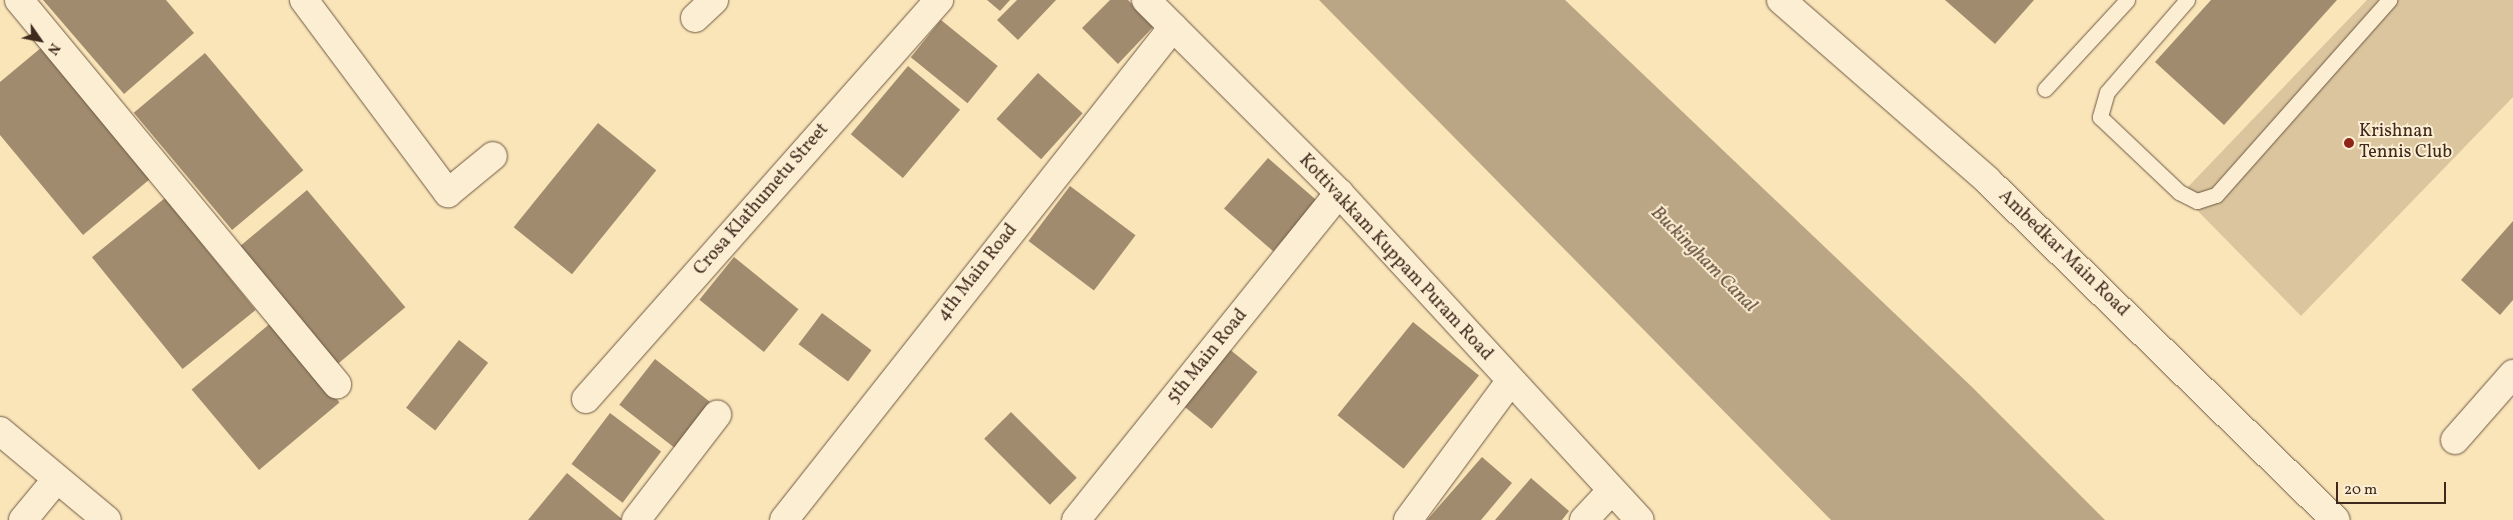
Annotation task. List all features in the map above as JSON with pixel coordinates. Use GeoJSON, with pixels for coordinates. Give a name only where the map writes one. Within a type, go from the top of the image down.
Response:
{"type":"FeatureCollection","features":[{"type":"Feature","properties":{"kind":"street"},"geometry":{"type":"LineString","coordinates":[[19,0],[337,384]]}},
{"type":"Feature","properties":{"kind":"street"},"geometry":{"type":"LineString","coordinates":[[304,0],[448,193],[493,156]]}},
{"type":"Feature","properties":{"kind":"street","name":"Crosa Klathumetu Street"},"geometry":{"type":"LineString","coordinates":[[586,399],[938,0]]}},
{"type":"Feature","properties":{"kind":"street","name":"Kottivakkam Kuppam Puram Road"},"geometry":{"type":"LineString","coordinates":[[1146,0],[1339,194],[1509,383],[1610,492],[1640,520]]}},
{"type":"Feature","properties":{"kind":"street","name":"Ambedkar Main Road"},"geometry":{"type":"LineString","coordinates":[[1781,0],[1987,180],[2336,520]]}},
{"type":"Feature","properties":{"kind":"street","name":"4th Main Road"},"geometry":{"type":"LineString","coordinates":[[784,520],[1173,27]]}},
{"type":"Feature","properties":{"kind":"street","name":"5th Main Road"},"geometry":{"type":"LineString","coordinates":[[1076,520],[1339,194]]}},
{"type":"Feature","properties":{"kind":"street"},"geometry":{"type":"LineString","coordinates":[[2455,440],[2513,374]]}},
{"type":"Feature","properties":{"kind":"street"},"geometry":{"type":"LineString","coordinates":[[1408,520],[1509,383]]}},
{"type":"Feature","properties":{"kind":"street"},"geometry":{"type":"LineString","coordinates":[[636,520],[717,415]]}},
{"type":"Feature","properties":{"kind":"street"},"geometry":{"type":"LineString","coordinates":[[0,431],[56,480],[107,520]]}},
{"type":"Feature","properties":{"kind":"street"},"geometry":{"type":"LineString","coordinates":[[23,520],[56,480]]}},
{"type":"Feature","properties":{"kind":"street"},"geometry":{"type":"LineString","coordinates":[[1584,520],[1610,492]]}},
{"type":"Feature","properties":{"kind":"lane"},"geometry":{"type":"LineString","coordinates":[[2044,89],[2127,0]]}},
{"type":"Feature","properties":{"kind":"lane"},"geometry":{"type":"LineString","coordinates":[[2187,0],[2107,92],[2100,117],[2179,192],[2197,201],[2216,195],[2389,0]]}},
{"type":"Feature","properties":{"kind":"shaded area","name":"Krishnan Tennis Club"},"geometry":{"type":"Polygon","coordinates":[[[2367,0],[2513,0],[2513,97],[2301,316],[2190,203],[2186,189],[2367,0]]]}},
{"type":"Feature","properties":{"kind":"water","name":"Buckingham Canal"},"geometry":{"type":"Polygon","coordinates":[[[1319,0],[1565,0],[1972,387],[2105,520],[1831,520],[1319,0]]]}},
{"type":"Feature","properties":{"kind":"building"},"geometry":{"type":"Polygon","coordinates":[[[43,0],[166,0],[194,33],[124,94],[43,0]]]}},
{"type":"Feature","properties":{"kind":"building"},"geometry":{"type":"Polygon","coordinates":[[[987,0],[1010,0],[1000,11],[987,0]]]}},
{"type":"Feature","properties":{"kind":"building"},"geometry":{"type":"Polygon","coordinates":[[[1017,0],[1056,0],[1018,40],[997,20],[1017,0]]]}},
{"type":"Feature","properties":{"kind":"building"},"geometry":{"type":"Polygon","coordinates":[[[1110,0],[1128,0],[1154,26],[1118,64],[1082,28],[1110,0]]]}},
{"type":"Feature","properties":{"kind":"building"},"geometry":{"type":"Polygon","coordinates":[[[1945,0],[2034,0],[1995,44],[1945,0]]]}},
{"type":"Feature","properties":{"kind":"building"},"geometry":{"type":"Polygon","coordinates":[[[2211,0],[2337,0],[2224,125],[2155,62],[2211,0]]]}},
{"type":"Feature","properties":{"kind":"building"},"geometry":{"type":"Polygon","coordinates":[[[941,20],[998,66],[968,103],[911,57],[941,20]]]}},
{"type":"Feature","properties":{"kind":"building"},"geometry":{"type":"Polygon","coordinates":[[[42,47],[150,179],[83,235],[0,135],[0,82],[42,47]]]}},
{"type":"Feature","properties":{"kind":"building"},"geometry":{"type":"Polygon","coordinates":[[[205,53],[303,170],[232,230],[134,113],[205,53]]]}},
{"type":"Feature","properties":{"kind":"building"},"geometry":{"type":"Polygon","coordinates":[[[908,66],[960,110],[903,178],[851,134],[908,66]]]}},
{"type":"Feature","properties":{"kind":"building"},"geometry":{"type":"Polygon","coordinates":[[[1038,73],[1083,113],[1041,159],[997,119],[1038,73]]]}},
{"type":"Feature","properties":{"kind":"building"},"geometry":{"type":"Polygon","coordinates":[[[598,123],[656,170],[572,274],[514,227],[598,123]]]}},
{"type":"Feature","properties":{"kind":"building"},"geometry":{"type":"Polygon","coordinates":[[[1268,158],[1317,201],[1273,251],[1224,209],[1268,158]]]}},
{"type":"Feature","properties":{"kind":"building"},"geometry":{"type":"Polygon","coordinates":[[[1070,186],[1135,235],[1094,290],[1028,241],[1070,186]]]}},
{"type":"Feature","properties":{"kind":"building"},"geometry":{"type":"Polygon","coordinates":[[[307,190],[405,307],[334,367],[236,250],[307,190]]]}},
{"type":"Feature","properties":{"kind":"building"},"geometry":{"type":"Polygon","coordinates":[[[165,198],[256,310],[183,369],[92,257],[165,198]]]}},
{"type":"Feature","properties":{"kind":"building"},"geometry":{"type":"Polygon","coordinates":[[[2513,221],[2513,300],[2500,315],[2461,280],[2513,221]]]}},
{"type":"Feature","properties":{"kind":"building"},"geometry":{"type":"Polygon","coordinates":[[[734,257],[799,309],[764,352],[699,300],[734,257]]]}},
{"type":"Feature","properties":{"kind":"building"},"geometry":{"type":"Polygon","coordinates":[[[822,313],[872,350],[848,381],[799,344],[822,313]]]}},
{"type":"Feature","properties":{"kind":"building"},"geometry":{"type":"Polygon","coordinates":[[[272,322],[339,402],[259,470],[192,389],[272,322]]]}},
{"type":"Feature","properties":{"kind":"building"},"geometry":{"type":"Polygon","coordinates":[[[1413,322],[1479,375],[1404,469],[1337,415],[1413,322]]]}},
{"type":"Feature","properties":{"kind":"building"},"geometry":{"type":"Polygon","coordinates":[[[459,340],[488,363],[435,431],[406,408],[459,340]]]}},
{"type":"Feature","properties":{"kind":"building"},"geometry":{"type":"Polygon","coordinates":[[[1228,348],[1258,372],[1212,429],[1182,405],[1228,348]]]}},
{"type":"Feature","properties":{"kind":"building"},"geometry":{"type":"Polygon","coordinates":[[[655,359],[710,402],[674,448],[619,405],[655,359]]]}},
{"type":"Feature","properties":{"kind":"building"},"geometry":{"type":"Polygon","coordinates":[[[1011,412],[1077,478],[1050,505],[984,439],[1011,412]]]}},
{"type":"Feature","properties":{"kind":"building"},"geometry":{"type":"Polygon","coordinates":[[[610,413],[661,452],[623,503],[571,464],[610,413]]]}},
{"type":"Feature","properties":{"kind":"building"},"geometry":{"type":"Polygon","coordinates":[[[1482,457],[1512,483],[1481,520],[1427,520],[1482,457]]]}},
{"type":"Feature","properties":{"kind":"building"},"geometry":{"type":"Polygon","coordinates":[[[567,473],[623,520],[528,520],[567,473]]]}},
{"type":"Feature","properties":{"kind":"building"},"geometry":{"type":"Polygon","coordinates":[[[1531,478],[1569,511],[1562,520],[1495,520],[1531,478]]]}},
{"type":"Feature","properties":{"kind":"place","name":"Krishnan Tennis Club"},"geometry":{"type":"Point","coordinates":[2349,143]}}]}
